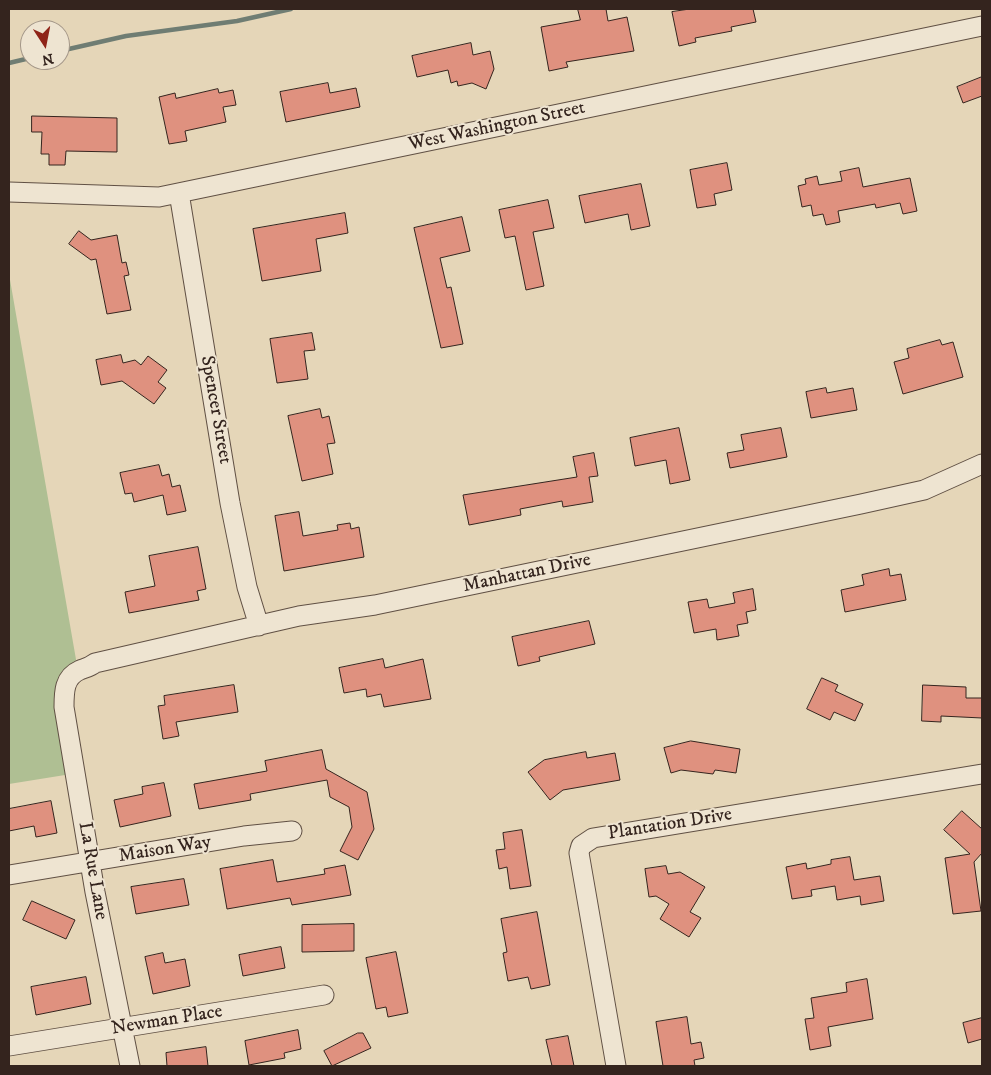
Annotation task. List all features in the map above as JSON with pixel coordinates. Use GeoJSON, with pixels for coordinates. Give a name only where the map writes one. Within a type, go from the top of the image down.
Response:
{"type":"FeatureCollection","features":[{"type":"Feature","properties":{"kind":"street","name":"West Washington Street"},"geometry":{"type":"LineString","coordinates":[[9,192],[159,197],[982,26]]}},
{"type":"Feature","properties":{"kind":"street","name":"Spencer Street"},"geometry":{"type":"LineString","coordinates":[[179,193],[230,503],[247,587],[258,626]]}},
{"type":"Feature","properties":{"kind":"street","name":"Manhattan Drive"},"geometry":{"type":"LineString","coordinates":[[70,676],[95,663],[299,616],[375,605],[924,490],[982,464]]}},
{"type":"Feature","properties":{"kind":"street","name":"La Rue Lane"},"geometry":{"type":"LineString","coordinates":[[70,676],[64,687],[64,707],[130,1066]]}},
{"type":"Feature","properties":{"kind":"street","name":"Plantation Drive"},"geometry":{"type":"LineString","coordinates":[[616,1066],[590,926],[579,853],[581,846],[593,838],[982,774]]}},
{"type":"Feature","properties":{"kind":"street","name":"Maison Way"},"geometry":{"type":"LineString","coordinates":[[9,875],[244,836],[292,831]]}},
{"type":"Feature","properties":{"kind":"street","name":"Newman Place"},"geometry":{"type":"LineString","coordinates":[[9,1046],[324,995]]}},
{"type":"Feature","properties":{"kind":"green space"},"geometry":{"type":"Polygon","coordinates":[[[9,274],[78,671],[64,707],[65,775],[9,784],[9,274]]]}},
{"type":"Feature","properties":{"kind":"building"},"geometry":{"type":"Polygon","coordinates":[[[578,9],[606,9],[608,21],[627,17],[634,51],[566,62],[568,67],[549,71],[541,27],[580,20],[578,9]]]}},
{"type":"Feature","properties":{"kind":"building"},"geometry":{"type":"Polygon","coordinates":[[[690,9],[753,9],[756,22],[731,27],[732,31],[695,38],[696,42],[679,46],[672,12],[690,9]]]}},
{"type":"Feature","properties":{"kind":"building"},"geometry":{"type":"Polygon","coordinates":[[[471,43],[473,55],[490,51],[494,69],[486,89],[472,83],[458,86],[457,81],[451,83],[448,70],[417,77],[412,56],[471,43]]]}},
{"type":"Feature","properties":{"kind":"building"},"geometry":{"type":"Polygon","coordinates":[[[982,77],[982,96],[963,103],[957,87],[982,77]]]}},
{"type":"Feature","properties":{"kind":"building"},"geometry":{"type":"Polygon","coordinates":[[[328,83],[330,93],[356,88],[360,107],[286,122],[280,92],[328,83]]]}},
{"type":"Feature","properties":{"kind":"building"},"geometry":{"type":"Polygon","coordinates":[[[218,89],[219,93],[233,90],[236,105],[223,107],[226,122],[185,131],[187,141],[169,144],[159,97],[175,93],[176,98],[218,89]]]}},
{"type":"Feature","properties":{"kind":"building"},"geometry":{"type":"Polygon","coordinates":[[[32,116],[117,118],[117,152],[66,151],[65,165],[49,165],[49,154],[41,154],[42,132],[32,132],[32,116]]]}},
{"type":"Feature","properties":{"kind":"building"},"geometry":{"type":"Polygon","coordinates":[[[727,163],[732,190],[714,194],[716,205],[697,208],[690,170],[727,163]]]}},
{"type":"Feature","properties":{"kind":"building"},"geometry":{"type":"Polygon","coordinates":[[[859,168],[863,187],[910,178],[917,211],[903,214],[900,203],[876,208],[875,204],[838,211],[840,222],[826,225],[823,214],[813,216],[811,205],[802,207],[798,186],[806,184],[805,179],[817,176],[819,185],[842,181],[840,172],[859,168]]]}},
{"type":"Feature","properties":{"kind":"building"},"geometry":{"type":"Polygon","coordinates":[[[641,184],[650,226],[631,230],[628,214],[585,223],[579,196],[641,184]]]}},
{"type":"Feature","properties":{"kind":"building"},"geometry":{"type":"Polygon","coordinates":[[[548,200],[554,228],[533,232],[544,286],[526,290],[515,236],[505,238],[499,210],[548,200]]]}},
{"type":"Feature","properties":{"kind":"building"},"geometry":{"type":"Polygon","coordinates":[[[345,213],[348,233],[316,239],[321,271],[262,281],[253,229],[345,213]]]}},
{"type":"Feature","properties":{"kind":"building"},"geometry":{"type":"Polygon","coordinates":[[[462,217],[470,251],[440,258],[447,288],[451,287],[463,344],[441,348],[414,228],[462,217]]]}},
{"type":"Feature","properties":{"kind":"building"},"geometry":{"type":"Polygon","coordinates":[[[79,231],[91,240],[117,235],[122,263],[126,262],[129,275],[124,276],[131,310],[107,314],[96,259],[91,260],[69,244],[79,231]]]}},
{"type":"Feature","properties":{"kind":"building"},"geometry":{"type":"Polygon","coordinates":[[[312,333],[315,350],[304,351],[308,379],[277,383],[270,339],[312,333]]]}},
{"type":"Feature","properties":{"kind":"building"},"geometry":{"type":"Polygon","coordinates":[[[940,340],[942,345],[953,342],[963,377],[903,394],[894,362],[909,358],[907,349],[940,340]]]}},
{"type":"Feature","properties":{"kind":"building"},"geometry":{"type":"Polygon","coordinates":[[[121,355],[123,363],[135,360],[141,365],[148,356],[167,370],[158,382],[166,388],[154,404],[122,381],[101,385],[96,360],[121,355]]]}},
{"type":"Feature","properties":{"kind":"building"},"geometry":{"type":"Polygon","coordinates":[[[826,388],[827,393],[853,388],[857,410],[811,418],[806,392],[826,388]]]}},
{"type":"Feature","properties":{"kind":"building"},"geometry":{"type":"Polygon","coordinates":[[[320,409],[322,418],[329,416],[335,443],[327,444],[333,474],[302,481],[288,416],[320,409]]]}},
{"type":"Feature","properties":{"kind":"building"},"geometry":{"type":"Polygon","coordinates":[[[679,428],[690,480],[670,484],[666,460],[635,466],[630,438],[679,428]]]}},
{"type":"Feature","properties":{"kind":"building"},"geometry":{"type":"Polygon","coordinates":[[[781,428],[787,457],[730,468],[727,453],[744,450],[741,435],[781,428]]]}},
{"type":"Feature","properties":{"kind":"building"},"geometry":{"type":"Polygon","coordinates":[[[594,453],[598,476],[589,477],[593,502],[563,507],[562,501],[520,509],[521,515],[469,525],[463,495],[577,477],[573,457],[594,453]]]}},
{"type":"Feature","properties":{"kind":"building"},"geometry":{"type":"Polygon","coordinates":[[[159,465],[162,476],[169,474],[172,487],[180,485],[186,511],[167,515],[163,495],[134,502],[132,493],[125,494],[120,473],[159,465]]]}},
{"type":"Feature","properties":{"kind":"building"},"geometry":{"type":"Polygon","coordinates":[[[299,512],[303,536],[338,530],[337,525],[350,523],[351,529],[359,527],[364,557],[284,571],[275,516],[299,512]]]}},
{"type":"Feature","properties":{"kind":"building"},"geometry":{"type":"Polygon","coordinates":[[[198,547],[206,589],[197,591],[199,600],[129,613],[125,592],[155,586],[149,556],[198,547]]]}},
{"type":"Feature","properties":{"kind":"building"},"geometry":{"type":"Polygon","coordinates":[[[889,569],[890,576],[901,574],[906,600],[845,612],[841,590],[864,585],[862,575],[889,569]]]}},
{"type":"Feature","properties":{"kind":"building"},"geometry":{"type":"Polygon","coordinates":[[[753,589],[756,610],[746,612],[748,623],[737,625],[739,636],[717,640],[716,629],[694,633],[688,602],[707,599],[709,608],[735,603],[733,593],[753,589]]]}},
{"type":"Feature","properties":{"kind":"building"},"geometry":{"type":"Polygon","coordinates":[[[589,621],[595,644],[539,657],[540,661],[518,666],[512,637],[589,621]]]}},
{"type":"Feature","properties":{"kind":"building"},"geometry":{"type":"Polygon","coordinates":[[[383,659],[385,668],[423,659],[431,699],[384,707],[381,694],[367,697],[366,689],[344,693],[339,668],[383,659]]]}},
{"type":"Feature","properties":{"kind":"building"},"geometry":{"type":"Polygon","coordinates":[[[822,678],[838,685],[835,691],[863,704],[855,721],[834,712],[830,720],[807,709],[822,678]]]}},
{"type":"Feature","properties":{"kind":"building"},"geometry":{"type":"Polygon","coordinates":[[[234,685],[238,712],[176,722],[179,736],[163,739],[158,706],[165,705],[164,696],[234,685]]]}},
{"type":"Feature","properties":{"kind":"building"},"geometry":{"type":"Polygon","coordinates":[[[923,685],[966,687],[966,698],[982,698],[982,718],[941,716],[941,722],[922,721],[923,685]]]}},
{"type":"Feature","properties":{"kind":"building"},"geometry":{"type":"Polygon","coordinates":[[[691,741],[740,749],[736,773],[715,770],[713,774],[681,770],[671,773],[664,748],[691,741]]]}},
{"type":"Feature","properties":{"kind":"building"},"geometry":{"type":"Polygon","coordinates":[[[322,750],[326,769],[367,792],[374,829],[358,860],[340,851],[352,827],[349,807],[330,797],[327,780],[250,794],[251,800],[199,809],[194,784],[267,771],[265,761],[322,750]]]}},
{"type":"Feature","properties":{"kind":"building"},"geometry":{"type":"Polygon","coordinates":[[[586,752],[587,758],[615,753],[620,780],[563,790],[550,800],[528,772],[544,760],[586,752]]]}},
{"type":"Feature","properties":{"kind":"building"},"geometry":{"type":"Polygon","coordinates":[[[164,783],[171,816],[120,827],[114,800],[143,794],[142,787],[164,783]]]}},
{"type":"Feature","properties":{"kind":"building"},"geometry":{"type":"Polygon","coordinates":[[[51,801],[57,833],[36,837],[34,826],[9,831],[9,809],[51,801]]]}},
{"type":"Feature","properties":{"kind":"building"},"geometry":{"type":"Polygon","coordinates":[[[962,811],[982,829],[982,853],[974,862],[981,911],[953,914],[945,858],[970,854],[944,830],[962,811]]]}},
{"type":"Feature","properties":{"kind":"building"},"geometry":{"type":"Polygon","coordinates":[[[522,830],[531,886],[510,889],[507,867],[499,869],[496,850],[505,849],[503,833],[522,830]]]}},
{"type":"Feature","properties":{"kind":"building"},"geometry":{"type":"Polygon","coordinates":[[[850,857],[854,880],[880,876],[884,901],[861,905],[860,896],[837,900],[835,886],[811,890],[812,896],[792,899],[786,867],[806,863],[807,869],[831,864],[831,860],[850,857]]]}},
{"type":"Feature","properties":{"kind":"building"},"geometry":{"type":"Polygon","coordinates":[[[273,860],[277,882],[325,874],[324,869],[345,865],[351,895],[292,905],[290,898],[227,909],[220,869],[273,860]]]}},
{"type":"Feature","properties":{"kind":"building"},"geometry":{"type":"Polygon","coordinates":[[[666,866],[668,874],[680,872],[705,887],[690,912],[701,918],[689,937],[660,919],[669,904],[656,896],[649,897],[645,869],[666,866]]]}},
{"type":"Feature","properties":{"kind":"building"},"geometry":{"type":"Polygon","coordinates":[[[184,879],[189,905],[136,914],[131,887],[184,879]]]}},
{"type":"Feature","properties":{"kind":"building"},"geometry":{"type":"Polygon","coordinates":[[[32,901],[75,920],[66,939],[23,920],[32,901]]]}},
{"type":"Feature","properties":{"kind":"building"},"geometry":{"type":"Polygon","coordinates":[[[537,912],[550,985],[531,989],[528,977],[508,981],[503,953],[507,952],[501,919],[537,912]]]}},
{"type":"Feature","properties":{"kind":"building"},"geometry":{"type":"Polygon","coordinates":[[[354,924],[354,951],[302,952],[302,925],[354,924]]]}},
{"type":"Feature","properties":{"kind":"building"},"geometry":{"type":"Polygon","coordinates":[[[281,947],[285,968],[243,976],[239,955],[281,947]]]}},
{"type":"Feature","properties":{"kind":"building"},"geometry":{"type":"Polygon","coordinates":[[[396,952],[408,1013],[388,1017],[386,1007],[376,1009],[366,958],[396,952]]]}},
{"type":"Feature","properties":{"kind":"building"},"geometry":{"type":"Polygon","coordinates":[[[163,953],[165,963],[185,959],[190,986],[153,994],[145,957],[163,953]]]}},
{"type":"Feature","properties":{"kind":"building"},"geometry":{"type":"Polygon","coordinates":[[[86,977],[91,1004],[36,1015],[31,987],[86,977]]]}},
{"type":"Feature","properties":{"kind":"building"},"geometry":{"type":"Polygon","coordinates":[[[867,979],[873,1019],[828,1027],[831,1046],[810,1050],[805,1019],[814,1018],[811,998],[847,992],[846,983],[867,979]]]}},
{"type":"Feature","properties":{"kind":"building"},"geometry":{"type":"Polygon","coordinates":[[[687,1017],[691,1044],[701,1042],[704,1058],[694,1060],[695,1066],[663,1066],[656,1022],[687,1017]]]}},
{"type":"Feature","properties":{"kind":"building"},"geometry":{"type":"Polygon","coordinates":[[[982,1018],[982,1039],[968,1043],[963,1023],[982,1018]]]}},
{"type":"Feature","properties":{"kind":"building"},"geometry":{"type":"Polygon","coordinates":[[[298,1030],[301,1049],[284,1053],[285,1058],[249,1065],[245,1041],[298,1030]]]}},
{"type":"Feature","properties":{"kind":"building"},"geometry":{"type":"Polygon","coordinates":[[[358,1033],[363,1033],[371,1048],[332,1066],[324,1051],[358,1033]]]}},
{"type":"Feature","properties":{"kind":"building"},"geometry":{"type":"Polygon","coordinates":[[[568,1036],[574,1066],[552,1066],[546,1040],[568,1036]]]}},
{"type":"Feature","properties":{"kind":"building"},"geometry":{"type":"Polygon","coordinates":[[[206,1047],[208,1066],[167,1066],[166,1053],[206,1047]]]}},
{"type":"Feature","properties":{"kind":"waterway"},"geometry":{"type":"LineString","coordinates":[[70,49],[126,36],[237,21],[291,9]]}},
{"type":"Feature","properties":{"kind":"waterway"},"geometry":{"type":"LineString","coordinates":[[9,63],[20,60]]}}]}
